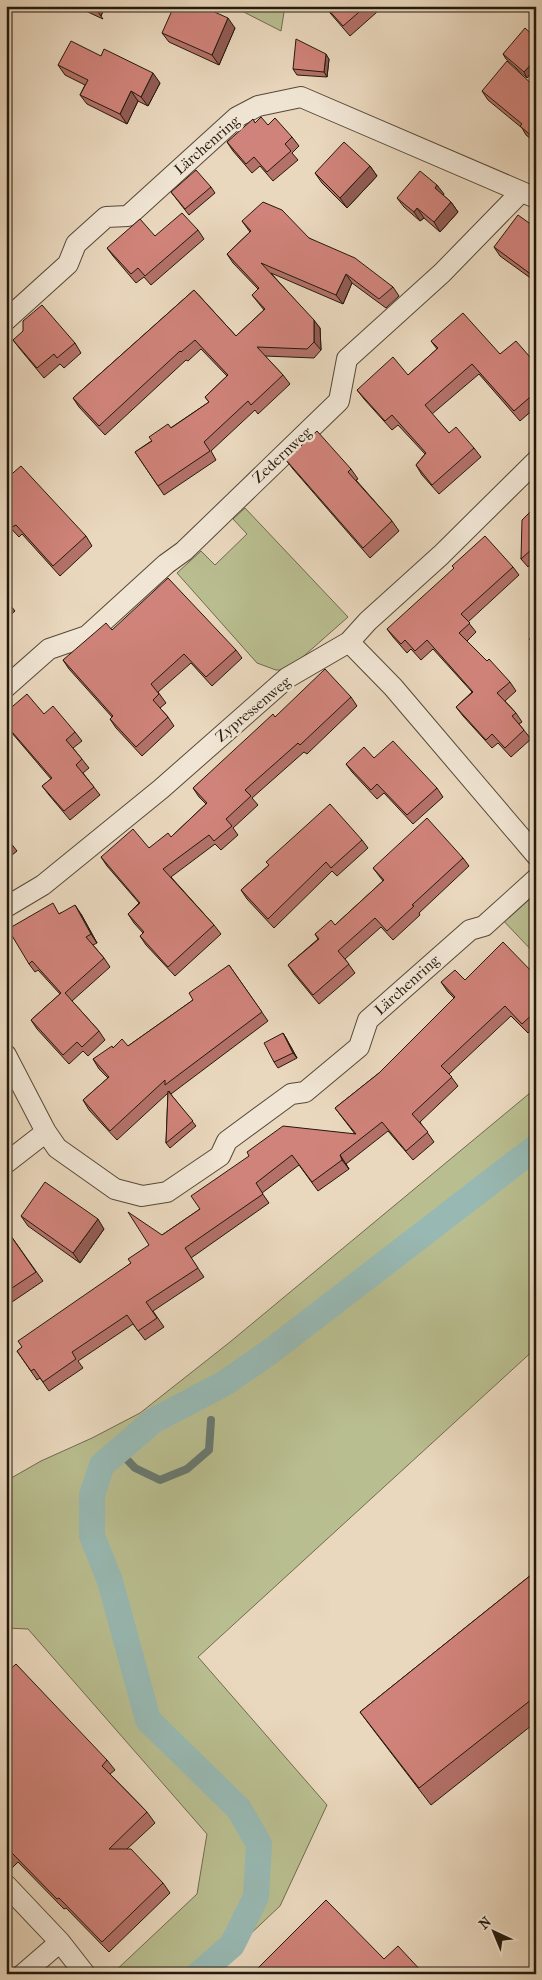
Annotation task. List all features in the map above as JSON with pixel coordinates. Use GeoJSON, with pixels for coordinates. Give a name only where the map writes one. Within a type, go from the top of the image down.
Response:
{"type":"FeatureCollection","features":[{"type":"Feature","properties":{"kind":"street","name":"Lärchenring"},"geometry":{"type":"LineString","coordinates":[[6,320],[68,264],[76,244],[106,217],[128,216],[237,117],[258,106],[301,97],[528,195]]}},
{"type":"Feature","properties":{"kind":"street","name":"Zedernweg"},"geometry":{"type":"LineString","coordinates":[[6,687],[49,649],[87,636],[166,564],[184,551],[339,401],[347,359],[528,195]]}},
{"type":"Feature","properties":{"kind":"street","name":"Zypressenweg"},"geometry":{"type":"LineString","coordinates":[[6,907],[50,879],[161,789],[287,678],[349,642],[368,621],[441,555],[536,461]]}},
{"type":"Feature","properties":{"kind":"street"},"geometry":{"type":"LineString","coordinates":[[349,642],[394,687],[536,855]]}},
{"type":"Feature","properties":{"kind":"street","name":"Lärchenring"},"geometry":{"type":"LineString","coordinates":[[6,1055],[46,1132],[57,1148],[115,1189],[142,1196],[166,1192],[220,1156],[227,1142],[291,1094],[305,1092],[359,1046],[368,1020],[470,930],[484,926],[536,879]]}},
{"type":"Feature","properties":{"kind":"street"},"geometry":{"type":"LineString","coordinates":[[6,1163],[46,1132]]}},
{"type":"Feature","properties":{"kind":"street"},"geometry":{"type":"LineString","coordinates":[[6,1885],[60,1942],[86,1974]]}},
{"type":"Feature","properties":{"kind":"street"},"geometry":{"type":"LineString","coordinates":[[23,1974],[60,1942]]}},
{"type":"Feature","properties":{"kind":"green space"},"geometry":{"type":"Polygon","coordinates":[[[232,6],[285,6],[281,31],[232,6]]]}},
{"type":"Feature","properties":{"kind":"green space"},"geometry":{"type":"Polygon","coordinates":[[[245,508],[348,617],[288,670],[276,670],[257,663],[177,573],[201,551],[215,565],[247,534],[233,519],[245,508]]]}},
{"type":"Feature","properties":{"kind":"green space"},"geometry":{"type":"Polygon","coordinates":[[[536,879],[536,955],[497,914],[536,879]]]}},
{"type":"Feature","properties":{"kind":"green space"},"geometry":{"type":"Polygon","coordinates":[[[536,1088],[536,1348],[198,1657],[327,1805],[280,1906],[208,1974],[112,1974],[197,1894],[207,1834],[28,1629],[6,1628],[6,1481],[41,1461],[92,1438],[140,1413],[230,1342],[536,1088]]]}},
{"type":"Feature","properties":{"kind":"building"},"geometry":{"type":"Polygon","coordinates":[[[174,6],[201,6],[228,18],[212,55],[162,33],[174,6]]]}},
{"type":"Feature","properties":{"kind":"building"},"geometry":{"type":"Polygon","coordinates":[[[325,6],[366,6],[343,26],[325,6]]]}},
{"type":"Feature","properties":{"kind":"building"},"geometry":{"type":"Polygon","coordinates":[[[525,28],[536,38],[536,59],[524,72],[503,54],[525,28]]]}},
{"type":"Feature","properties":{"kind":"building"},"geometry":{"type":"Polygon","coordinates":[[[296,39],[326,54],[324,72],[293,69],[296,39]]]}},
{"type":"Feature","properties":{"kind":"building"},"geometry":{"type":"Polygon","coordinates":[[[71,41],[101,56],[104,49],[153,73],[141,97],[131,91],[120,114],[80,95],[88,80],[58,65],[71,41]]]}},
{"type":"Feature","properties":{"kind":"building"},"geometry":{"type":"Polygon","coordinates":[[[507,61],[536,88],[536,140],[520,126],[522,124],[482,91],[507,61]]]}},
{"type":"Feature","properties":{"kind":"building"},"geometry":{"type":"Polygon","coordinates":[[[261,117],[268,125],[275,118],[292,137],[285,144],[291,151],[267,172],[254,157],[246,164],[227,142],[253,119],[255,123],[261,117]]]}},
{"type":"Feature","properties":{"kind":"building"},"geometry":{"type":"Polygon","coordinates":[[[344,142],[370,166],[340,198],[315,173],[344,142]]]}},
{"type":"Feature","properties":{"kind":"building"},"geometry":{"type":"Polygon","coordinates":[[[196,170],[211,187],[185,209],[171,192],[196,170]]]}},
{"type":"Feature","properties":{"kind":"building"},"geometry":{"type":"Polygon","coordinates":[[[420,171],[437,185],[435,188],[451,202],[434,222],[417,208],[414,212],[397,198],[420,171]]]}},
{"type":"Feature","properties":{"kind":"building"},"geometry":{"type":"Polygon","coordinates":[[[263,202],[282,210],[309,238],[355,258],[393,287],[379,299],[346,274],[336,295],[261,263],[314,320],[314,342],[307,349],[257,347],[283,375],[251,405],[248,401],[204,442],[210,451],[158,486],[135,452],[152,441],[149,437],[168,424],[171,428],[209,402],[205,397],[228,375],[195,340],[180,351],[99,426],[73,398],[194,290],[236,336],[265,309],[252,295],[259,288],[227,254],[251,231],[242,221],[263,202]]]}},
{"type":"Feature","properties":{"kind":"building"},"geometry":{"type":"Polygon","coordinates":[[[182,213],[198,230],[145,276],[138,268],[131,274],[107,248],[140,219],[155,236],[182,213]]]}},
{"type":"Feature","properties":{"kind":"building"},"geometry":{"type":"Polygon","coordinates":[[[518,215],[536,228],[536,278],[494,247],[518,215]]]}},
{"type":"Feature","properties":{"kind":"building"},"geometry":{"type":"Polygon","coordinates":[[[42,305],[75,343],[57,358],[54,354],[37,368],[13,340],[23,331],[23,321],[42,305]]]}},
{"type":"Feature","properties":{"kind":"building"},"geometry":{"type":"Polygon","coordinates":[[[463,313],[500,354],[516,341],[536,364],[536,392],[514,411],[472,364],[425,405],[449,433],[456,427],[474,448],[432,485],[416,465],[426,453],[392,415],[385,421],[357,390],[393,357],[408,375],[438,348],[431,341],[463,313]]]}},
{"type":"Feature","properties":{"kind":"building"},"geometry":{"type":"Polygon","coordinates":[[[317,431],[351,469],[348,472],[392,521],[363,548],[286,460],[317,431]]]}},
{"type":"Feature","properties":{"kind":"building"},"geometry":{"type":"Polygon","coordinates":[[[21,466],[86,536],[53,566],[16,525],[12,527],[6,520],[6,479],[21,466]]]}},
{"type":"Feature","properties":{"kind":"building"},"geometry":{"type":"Polygon","coordinates":[[[536,508],[536,553],[532,549],[521,559],[522,520],[536,508]]]}},
{"type":"Feature","properties":{"kind":"building"},"geometry":{"type":"Polygon","coordinates":[[[485,536],[513,567],[461,614],[470,623],[459,633],[487,661],[489,659],[510,682],[497,693],[516,713],[512,716],[524,730],[505,748],[492,734],[486,740],[456,707],[473,692],[427,640],[415,651],[405,640],[401,644],[387,629],[454,568],[452,566],[485,536]]]}},
{"type":"Feature","properties":{"kind":"building"},"geometry":{"type":"Polygon","coordinates":[[[168,578],[236,650],[206,677],[184,654],[151,684],[159,694],[153,700],[168,717],[136,747],[110,719],[113,716],[63,660],[106,623],[112,630],[168,578]]]}},
{"type":"Feature","properties":{"kind":"building"},"geometry":{"type":"Polygon","coordinates":[[[536,633],[536,646],[529,639],[536,633]]]}},
{"type":"Feature","properties":{"kind":"building"},"geometry":{"type":"Polygon","coordinates":[[[325,669],[351,697],[300,745],[298,743],[245,790],[251,796],[226,819],[232,826],[214,841],[209,835],[163,869],[214,925],[168,967],[140,936],[144,932],[128,914],[140,903],[101,857],[133,829],[149,848],[168,833],[171,837],[207,803],[193,788],[273,714],[275,717],[325,669]]]}},
{"type":"Feature","properties":{"kind":"building"},"geometry":{"type":"Polygon","coordinates":[[[27,694],[44,714],[53,706],[75,732],[66,740],[82,759],[76,765],[94,787],[64,811],[42,786],[52,778],[6,725],[6,712],[27,694]]]}},
{"type":"Feature","properties":{"kind":"building"},"geometry":{"type":"Polygon","coordinates":[[[393,741],[437,788],[407,815],[377,784],[371,790],[346,764],[364,747],[374,758],[393,741]]]}},
{"type":"Feature","properties":{"kind":"building"},"geometry":{"type":"Polygon","coordinates":[[[330,804],[362,840],[331,868],[326,862],[268,919],[241,890],[269,865],[266,862],[330,804]]]}},
{"type":"Feature","properties":{"kind":"building"},"geometry":{"type":"Polygon","coordinates":[[[427,818],[463,858],[387,931],[375,918],[338,951],[349,964],[313,995],[288,965],[319,939],[315,934],[331,920],[335,925],[384,880],[373,868],[427,818]]]}},
{"type":"Feature","properties":{"kind":"building"},"geometry":{"type":"Polygon","coordinates":[[[6,837],[11,842],[6,846],[6,837]]]}},
{"type":"Feature","properties":{"kind":"building"},"geometry":{"type":"Polygon","coordinates":[[[53,903],[59,914],[75,905],[91,934],[86,937],[104,958],[65,993],[99,1031],[82,1047],[77,1042],[63,1055],[31,1020],[61,993],[32,961],[29,964],[8,929],[53,903]]]}},
{"type":"Feature","properties":{"kind":"building"},"geometry":{"type":"Polygon","coordinates":[[[503,942],[536,976],[536,1011],[522,1024],[505,1006],[441,1066],[452,1077],[412,1114],[428,1132],[406,1151],[382,1122],[340,1155],[342,1160],[312,1182],[292,1155],[256,1183],[263,1194],[185,1248],[198,1268],[146,1302],[157,1318],[138,1331],[127,1315],[72,1352],[76,1359],[43,1382],[34,1369],[31,1371],[17,1351],[22,1347],[18,1341],[131,1263],[128,1259],[149,1245],[128,1212],[162,1235],[200,1209],[191,1196],[249,1156],[247,1152],[283,1126],[356,1134],[335,1108],[379,1073],[455,997],[441,982],[455,970],[465,980],[503,942]]]}},
{"type":"Feature","properties":{"kind":"building"},"geometry":{"type":"Polygon","coordinates":[[[229,965],[262,1012],[165,1085],[165,1080],[110,1131],[83,1100],[109,1077],[93,1059],[112,1046],[113,1048],[122,1039],[128,1046],[193,1000],[189,993],[229,965]]]}},
{"type":"Feature","properties":{"kind":"building"},"geometry":{"type":"Polygon","coordinates":[[[283,1033],[293,1053],[274,1062],[264,1043],[283,1033]]]}},
{"type":"Feature","properties":{"kind":"building"},"geometry":{"type":"Polygon","coordinates":[[[168,1091],[193,1121],[166,1143],[168,1091]]]}},
{"type":"Feature","properties":{"kind":"building"},"geometry":{"type":"Polygon","coordinates":[[[45,1182],[98,1219],[73,1253],[21,1216],[45,1182]]]}},
{"type":"Feature","properties":{"kind":"building"},"geometry":{"type":"Polygon","coordinates":[[[6,1229],[36,1272],[6,1292],[6,1229]]]}},
{"type":"Feature","properties":{"kind":"building"},"geometry":{"type":"Polygon","coordinates":[[[536,1571],[536,1696],[419,1788],[360,1712],[536,1571]]]}},
{"type":"Feature","properties":{"kind":"building"},"geometry":{"type":"Polygon","coordinates":[[[16,1664],[107,1760],[102,1766],[147,1812],[109,1849],[131,1849],[163,1883],[102,1942],[11,1852],[6,1856],[6,1673],[16,1664]]]}},
{"type":"Feature","properties":{"kind":"building"},"geometry":{"type":"Polygon","coordinates":[[[326,1900],[384,1959],[398,1946],[424,1974],[252,1974],[326,1900]]]}},
{"type":"Feature","properties":{"kind":"waterway"},"geometry":{"type":"LineString","coordinates":[[199,1974],[232,1945],[256,1897],[259,1844],[239,1809],[148,1720],[110,1581],[92,1536],[92,1495],[102,1465],[153,1421],[225,1383],[271,1351],[536,1147]]}},
{"type":"Feature","properties":{"kind":"waterway"},"geometry":{"type":"LineString","coordinates":[[118,1450],[135,1468],[160,1480],[187,1469],[209,1450],[211,1420]]}}]}
